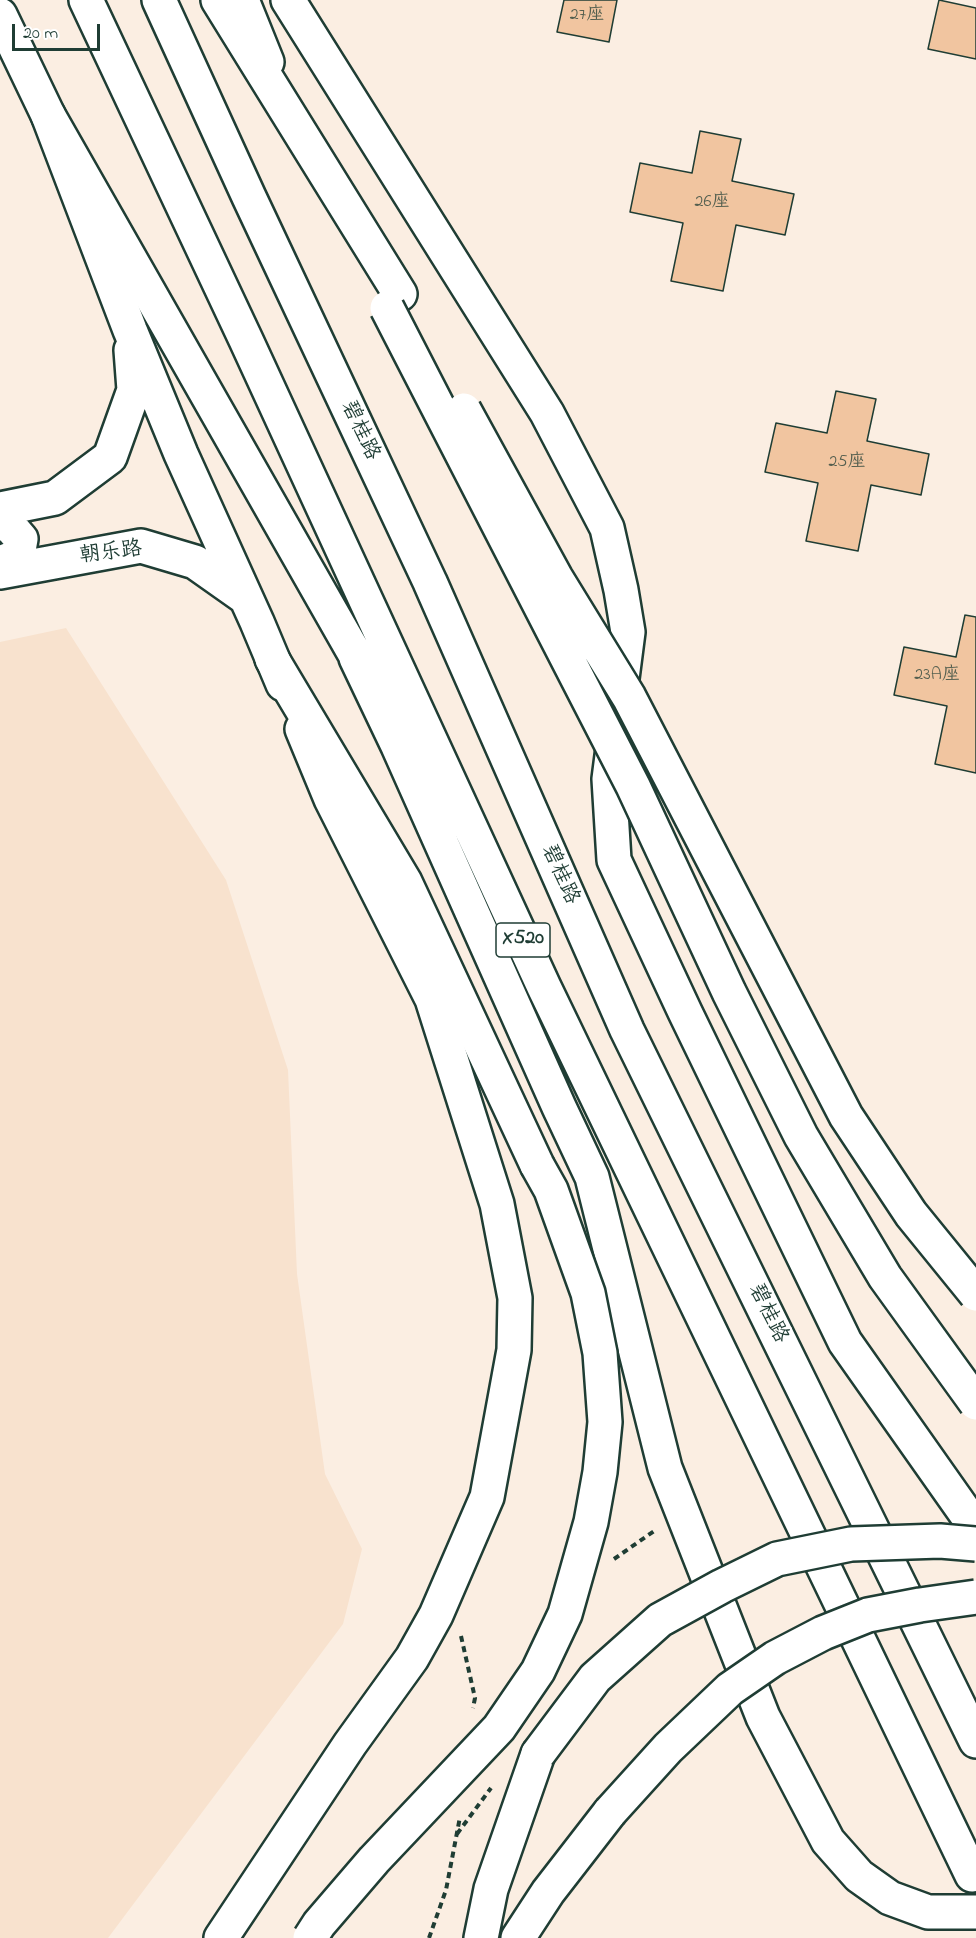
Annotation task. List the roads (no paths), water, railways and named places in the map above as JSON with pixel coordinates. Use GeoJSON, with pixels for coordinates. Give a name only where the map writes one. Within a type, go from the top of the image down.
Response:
{"type":"FeatureCollection","features":[{"type":"Feature","properties":{"kind":"main road","name":"X520"},"geometry":{"type":"LineString","coordinates":[[86,0],[256,361],[544,987],[972,1875]]}},
{"type":"Feature","properties":{"kind":"main road","name":"碧桂路"},"geometry":{"type":"LineString","coordinates":[[159,0],[430,582],[627,1030],[976,1741]]}},
{"type":"Feature","properties":{"kind":"main road"},"geometry":{"type":"LineString","coordinates":[[218,0],[281,100],[394,301],[556,578],[629,697],[846,1116],[911,1214],[976,1294]]}},
{"type":"Feature","properties":{"kind":"main road"},"geometry":{"type":"LineString","coordinates":[[242,0],[281,100]]}},
{"type":"Feature","properties":{"kind":"main road"},"geometry":{"type":"LineString","coordinates":[[288,0],[547,414],[607,528],[628,632],[609,779],[614,860],[690,1023],[845,1342],[976,1528]]}},
{"type":"Feature","properties":{"kind":"main road"},"geometry":{"type":"LineString","coordinates":[[0,15],[48,115],[356,658],[505,900]]}},
{"type":"Feature","properties":{"kind":"main road"},"geometry":{"type":"LineString","coordinates":[[48,115],[130,330],[331,799],[432,999],[497,1204],[515,1298],[514,1350],[487,1497],[436,1615],[412,1658],[350,1744],[221,1938]]}},
{"type":"Feature","properties":{"kind":"main road"},"geometry":{"type":"LineString","coordinates":[[394,301],[633,786],[729,992],[801,1136],[885,1277],[976,1403]]}},
{"type":"Feature","properties":{"kind":"main road"},"geometry":{"type":"LineString","coordinates":[[0,509],[55,498],[110,457],[134,390],[130,330]]}},
{"type":"Feature","properties":{"kind":"main road"},"geometry":{"type":"LineString","coordinates":[[0,524],[9,525],[21,539],[18,556],[0,563]]}},
{"type":"Feature","properties":{"kind":"main road","name":"朝乐路"},"geometry":{"type":"LineString","coordinates":[[0,572],[141,546],[195,562],[246,599]]}},
{"type":"Feature","properties":{"kind":"main road"},"geometry":{"type":"LineString","coordinates":[[272,658],[405,882],[537,1165],[551,1190],[588,1293],[600,1353],[605,1422],[600,1472],[591,1522],[566,1614],[538,1671],[500,1728],[374,1860],[319,1924],[310,1938]]}},
{"type":"Feature","properties":{"kind":"main road"},"geometry":{"type":"LineString","coordinates":[[356,658],[398,746],[592,1177],[665,1468],[763,1717],[828,1841],[859,1876],[890,1898],[928,1911],[976,1912]]}},
{"type":"Feature","properties":{"kind":"main road"},"geometry":{"type":"LineString","coordinates":[[482,1938],[491,1889],[538,1754],[595,1678],[660,1620],[777,1559],[851,1544],[940,1541],[976,1544]]}},
{"type":"Feature","properties":{"kind":"main road"},"geometry":{"type":"LineString","coordinates":[[518,1938],[548,1892],[610,1812],[668,1748],[730,1689],[775,1658],[823,1633],[868,1615],[976,1597]]}}]}
